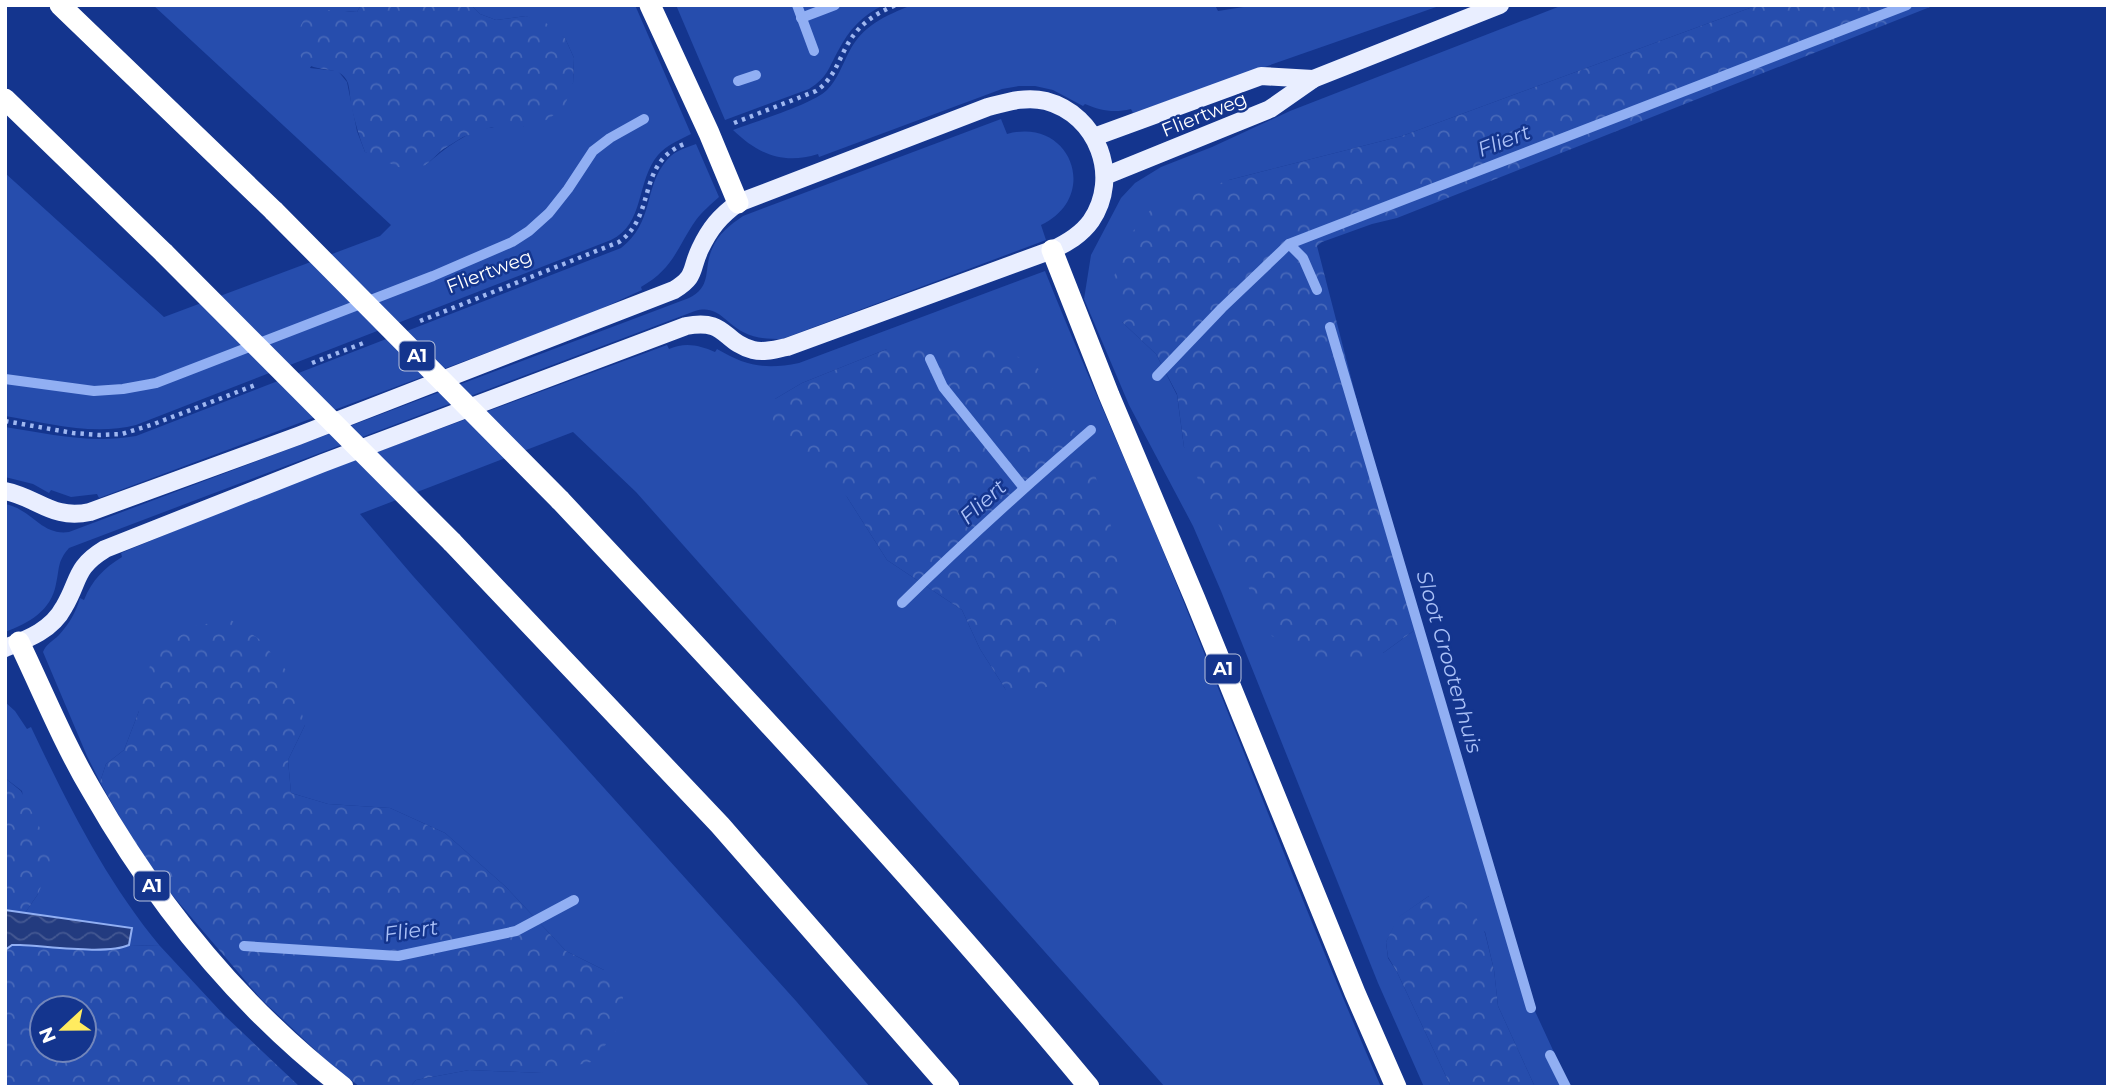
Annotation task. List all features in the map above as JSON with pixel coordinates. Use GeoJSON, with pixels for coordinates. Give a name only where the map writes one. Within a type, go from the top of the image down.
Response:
{"type":"FeatureCollection","features":[{"type":"Feature","properties":{"kind":"highway","name":"A1"},"geometry":{"type":"LineString","coordinates":[[60,5],[274,211],[560,500],[760,714],[1017,1000],[1089,1087]]}},
{"type":"Feature","properties":{"kind":"highway"},"geometry":{"type":"LineString","coordinates":[[650,5],[738,203]]}},
{"type":"Feature","properties":{"kind":"highway"},"geometry":{"type":"LineString","coordinates":[[5,99],[164,253],[452,542],[720,825],[949,1087]]}},
{"type":"Feature","properties":{"kind":"highway","name":"A1"},"geometry":{"type":"LineString","coordinates":[[1052,250],[1272,792],[1396,1087]]}},
{"type":"Feature","properties":{"kind":"highway","name":"A1"},"geometry":{"type":"LineString","coordinates":[[12,645],[90,788],[157,894],[245,997],[281,1033],[343,1087]]}},
{"type":"Feature","properties":{"kind":"main road","name":"Fliertweg"},"geometry":{"type":"LineString","coordinates":[[1105,176],[1270,109],[1313,79],[1500,5]]}},
{"type":"Feature","properties":{"kind":"main road","name":"Fliertweg"},"geometry":{"type":"LineString","coordinates":[[1094,137],[1261,76],[1313,79]]}},
{"type":"Feature","properties":{"kind":"main road"},"geometry":{"type":"LineString","coordinates":[[5,491],[18,494],[56,512],[73,515],[90,512],[298,436],[674,290],[687,282],[707,235],[721,215],[738,203],[988,107],[1022,99],[1044,101],[1061,107],[1085,125],[1094,137],[1102,156],[1105,176],[1099,207],[1090,223],[1073,240],[1052,250],[787,347],[768,351],[753,350],[740,344],[715,326],[686,326],[323,463],[105,549],[83,567],[64,608],[54,621],[41,632],[12,645]]}},
{"type":"Feature","properties":{"kind":"path","name":"Fliertweg"},"geometry":{"type":"LineString","coordinates":[[412,324],[619,242],[629,235],[637,224],[658,164],[667,153],[677,146],[825,85],[859,29],[882,11],[896,5]]}},
{"type":"Feature","properties":{"kind":"path"},"geometry":{"type":"LineString","coordinates":[[309,364],[373,339]]}},
{"type":"Feature","properties":{"kind":"path"},"geometry":{"type":"LineString","coordinates":[[5,421],[73,433],[122,433],[154,424],[270,379]]}},
{"type":"Feature","properties":{"kind":"green space"},"geometry":{"type":"Polygon","coordinates":[[[153,5],[361,5],[357,12],[345,11],[310,68],[338,71],[347,82],[357,131],[365,152],[426,165],[449,146],[475,132],[494,127],[523,127],[573,83],[574,58],[565,38],[526,16],[496,20],[480,14],[471,5],[635,5],[691,134],[658,155],[646,177],[630,224],[611,240],[136,425],[87,429],[5,416],[5,173],[164,317],[380,236],[391,225],[153,5]]]}},
{"type":"Feature","properties":{"kind":"green space"},"geometry":{"type":"Polygon","coordinates":[[[361,5],[471,5],[480,14],[496,20],[526,16],[546,23],[565,38],[574,58],[573,83],[565,105],[549,119],[523,127],[492,127],[463,137],[442,150],[426,165],[398,167],[365,152],[348,83],[339,73],[307,64],[302,59],[297,39],[302,23],[314,12],[357,12],[361,5]]]}},
{"type":"Feature","properties":{"kind":"green space"},"geometry":{"type":"Polygon","coordinates":[[[676,5],[884,5],[869,13],[852,30],[827,72],[815,85],[725,120],[676,5]]]}},
{"type":"Feature","properties":{"kind":"green space"},"geometry":{"type":"Polygon","coordinates":[[[912,5],[1215,5],[1218,11],[1256,5],[1442,5],[1133,113],[1131,109],[1113,111],[1085,104],[1083,106],[1053,90],[1019,86],[1002,89],[819,157],[818,154],[793,158],[772,155],[752,145],[733,130],[797,107],[820,95],[834,81],[849,52],[868,28],[912,5]]]}},
{"type":"Feature","properties":{"kind":"green space"},"geometry":{"type":"Polygon","coordinates":[[[1563,5],[1758,5],[1402,136],[1229,180],[1122,322],[1156,354],[1177,395],[1184,447],[1383,653],[1416,629],[1479,842],[1534,1009],[1570,1087],[1535,1087],[1498,1006],[1494,970],[1485,932],[1429,896],[1399,917],[1386,942],[1388,958],[1451,1087],[1424,1087],[1378,983],[1193,526],[1129,405],[1084,299],[1091,255],[1121,198],[1135,183],[1161,167],[1290,111],[1563,5]]]}},
{"type":"Feature","properties":{"kind":"green space"},"geometry":{"type":"Polygon","coordinates":[[[1758,5],[1935,5],[1397,218],[1372,224],[1317,246],[1416,629],[1383,653],[1344,660],[1309,656],[1272,636],[1184,447],[1177,394],[1156,354],[1122,322],[1113,280],[1125,241],[1152,208],[1229,180],[1402,136],[1758,5]]]}},
{"type":"Feature","properties":{"kind":"green space"},"geometry":{"type":"Polygon","coordinates":[[[1001,119],[1007,134],[1029,132],[1048,137],[1062,148],[1070,162],[1073,179],[1070,196],[1059,212],[1041,225],[1046,240],[782,339],[753,336],[716,312],[695,311],[69,548],[61,561],[53,593],[44,609],[30,620],[5,632],[5,504],[22,511],[51,530],[69,532],[689,298],[697,293],[704,282],[709,256],[718,239],[729,226],[743,216],[1001,119]]]}},
{"type":"Feature","properties":{"kind":"green space"},"geometry":{"type":"Polygon","coordinates":[[[696,144],[719,197],[696,220],[668,265],[641,287],[642,290],[529,337],[99,498],[97,494],[71,497],[51,490],[49,493],[33,484],[5,477],[5,427],[87,439],[136,436],[621,248],[639,227],[654,181],[667,160],[676,152],[696,144]]]}},
{"type":"Feature","properties":{"kind":"green space"},"geometry":{"type":"Polygon","coordinates":[[[1045,271],[1158,539],[1381,1087],[1165,1087],[636,492],[573,432],[360,514],[870,1087],[410,1087],[416,1080],[469,1070],[542,1073],[604,970],[566,951],[506,887],[445,833],[390,808],[328,804],[291,793],[288,760],[305,725],[139,711],[124,750],[106,764],[100,782],[43,652],[69,622],[80,598],[84,600],[104,570],[122,557],[121,553],[274,490],[667,345],[669,349],[686,345],[715,352],[717,349],[756,365],[799,363],[1045,271]],[[887,349],[802,383],[775,399],[847,497],[887,560],[962,610],[980,649],[1006,690],[887,349]]]}},
{"type":"Feature","properties":{"kind":"green space"},"geometry":{"type":"Polygon","coordinates":[[[981,342],[1031,362],[1045,375],[1091,462],[1116,542],[1119,581],[1116,625],[1084,670],[1035,692],[1006,690],[980,649],[962,610],[887,560],[847,497],[816,474],[772,425],[775,399],[802,383],[887,349],[981,342]]]}},
{"type":"Feature","properties":{"kind":"green space"},"geometry":{"type":"Polygon","coordinates":[[[231,620],[259,639],[292,677],[305,725],[288,760],[291,793],[328,804],[390,808],[445,833],[506,887],[566,951],[604,970],[621,984],[625,1013],[613,1036],[591,1062],[542,1073],[469,1070],[416,1080],[410,1087],[360,1087],[329,1063],[261,999],[168,890],[132,839],[100,782],[106,764],[124,750],[139,711],[152,657],[193,626],[231,620]]]}},
{"type":"Feature","properties":{"kind":"green space"},"geometry":{"type":"Polygon","coordinates":[[[5,702],[27,729],[31,727],[73,813],[105,868],[160,946],[129,945],[132,928],[25,913],[38,894],[22,791],[5,778],[5,702]]]}},
{"type":"Feature","properties":{"kind":"green space"},"geometry":{"type":"Polygon","coordinates":[[[5,778],[21,791],[43,834],[51,862],[38,894],[25,913],[5,910],[5,778]]]}},
{"type":"Feature","properties":{"kind":"green space"},"geometry":{"type":"Polygon","coordinates":[[[1451,895],[1470,907],[1485,933],[1494,970],[1498,1006],[1535,1087],[1451,1087],[1388,957],[1386,942],[1398,917],[1429,896],[1451,895]]]}},
{"type":"Feature","properties":{"kind":"green space"},"geometry":{"type":"Polygon","coordinates":[[[12,945],[97,949],[123,948],[129,945],[160,946],[224,1015],[300,1087],[5,1087],[5,950],[12,945]]]}},
{"type":"Feature","properties":{"kind":"water"},"geometry":{"type":"Polygon","coordinates":[[[5,910],[132,928],[129,945],[92,950],[12,945],[5,950],[5,910]]]}},
{"type":"Feature","properties":{"kind":"waterway"},"geometry":{"type":"LineString","coordinates":[[797,5],[814,51]]}},
{"type":"Feature","properties":{"kind":"waterway"},"geometry":{"type":"LineString","coordinates":[[801,18],[835,5]]}},
{"type":"Feature","properties":{"kind":"waterway","name":"Fliert"},"geometry":{"type":"LineString","coordinates":[[1157,376],[1222,308],[1289,244],[1907,5]]}},
{"type":"Feature","properties":{"kind":"waterway"},"geometry":{"type":"LineString","coordinates":[[738,81],[756,75]]}},
{"type":"Feature","properties":{"kind":"waterway"},"geometry":{"type":"LineString","coordinates":[[5,379],[94,391],[156,383],[433,276],[512,242],[529,231],[549,213],[593,151],[644,119]]}},
{"type":"Feature","properties":{"kind":"waterway","name":"Sloot Grootenhuis"},"geometry":{"type":"LineString","coordinates":[[1289,244],[1303,258],[1317,290]]}},
{"type":"Feature","properties":{"kind":"waterway","name":"Sloot Grootenhuis"},"geometry":{"type":"LineString","coordinates":[[1330,327],[1531,1008]]}},
{"type":"Feature","properties":{"kind":"waterway"},"geometry":{"type":"LineString","coordinates":[[930,359],[943,387],[1024,488]]}},
{"type":"Feature","properties":{"kind":"waterway","name":"Fliert"},"geometry":{"type":"LineString","coordinates":[[902,603],[995,515],[1091,430]]}},
{"type":"Feature","properties":{"kind":"waterway","name":"Fliert"},"geometry":{"type":"LineString","coordinates":[[244,946],[398,956],[516,931],[574,900]]}},
{"type":"Feature","properties":{"kind":"waterway","name":"Sloot Grootenhuis"},"geometry":{"type":"LineString","coordinates":[[1550,1055],[1566,1087]]}}]}
